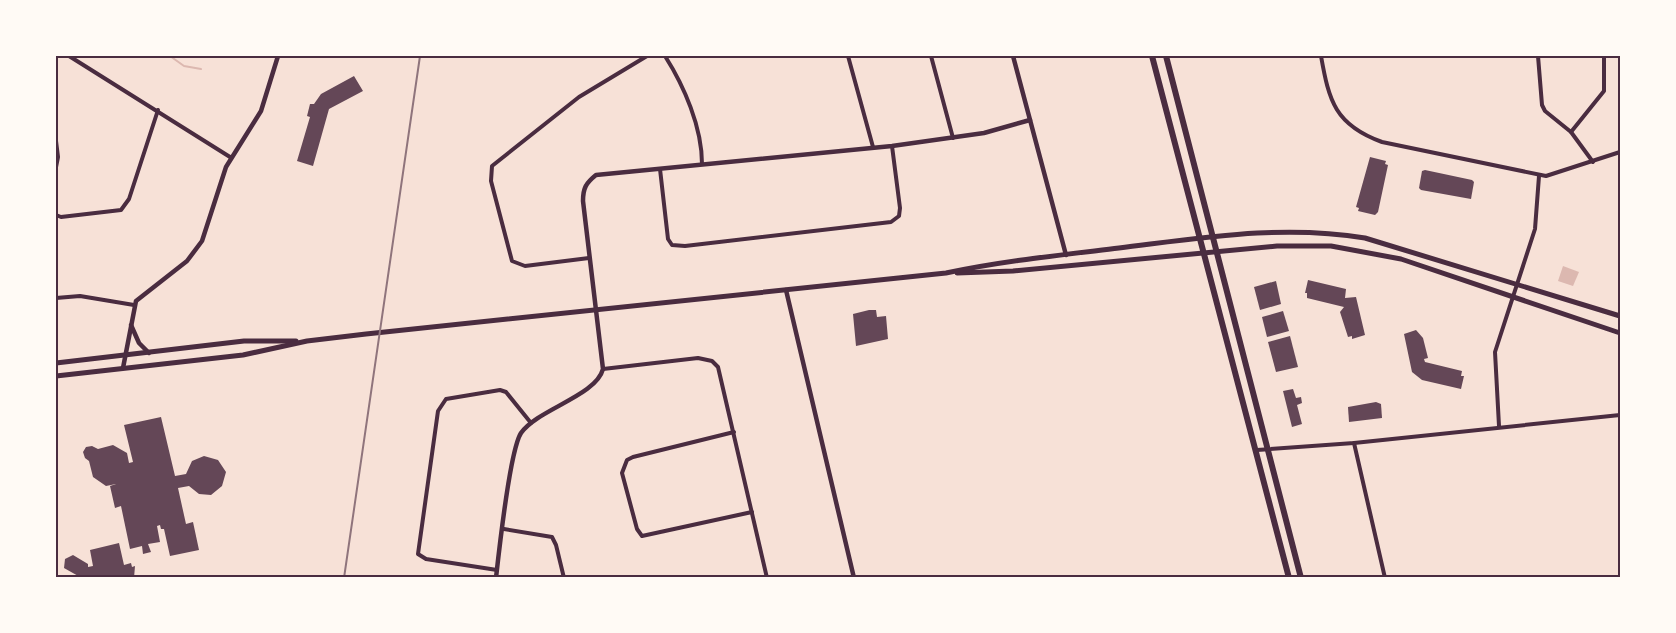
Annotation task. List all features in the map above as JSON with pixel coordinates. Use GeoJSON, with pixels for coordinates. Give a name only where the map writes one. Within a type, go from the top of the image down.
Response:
{"type":"FeatureCollection","features":[{"type":"Feature","properties":{"kind":"main road"},"geometry":{"type":"LineString","coordinates":[[1152,56],[1289,578]]}},
{"type":"Feature","properties":{"kind":"main road"},"geometry":{"type":"LineString","coordinates":[[1166,56],[1301,578]]}},
{"type":"Feature","properties":{"kind":"main road"},"geometry":{"type":"LineString","coordinates":[[946,273],[978,266],[1214,236],[1274,232],[1337,233],[1401,247],[1620,316]]}},
{"type":"Feature","properties":{"kind":"main road"},"geometry":{"type":"LineString","coordinates":[[56,376],[243,355],[307,342],[946,273],[1013,271],[1202,252],[1305,245],[1372,252],[1401,259],[1620,333]]}},
{"type":"Feature","properties":{"kind":"main road"},"geometry":{"type":"LineString","coordinates":[[56,363],[244,341],[307,342]]}},
{"type":"Feature","properties":{"kind":"street"},"geometry":{"type":"LineString","coordinates":[[69,56],[230,157]]}},
{"type":"Feature","properties":{"kind":"street"},"geometry":{"type":"LineString","coordinates":[[123,368],[130,322],[137,298],[187,261],[202,242],[230,157],[261,111],[278,56]]}},
{"type":"Feature","properties":{"kind":"street"},"geometry":{"type":"LineString","coordinates":[[589,258],[525,266],[512,261],[491,181],[492,166],[579,97],[647,56]]}},
{"type":"Feature","properties":{"kind":"street"},"geometry":{"type":"LineString","coordinates":[[665,56],[684,88],[700,145],[702,164]]}},
{"type":"Feature","properties":{"kind":"street"},"geometry":{"type":"LineString","coordinates":[[848,56],[873,147]]}},
{"type":"Feature","properties":{"kind":"street"},"geometry":{"type":"LineString","coordinates":[[931,56],[952,138]]}},
{"type":"Feature","properties":{"kind":"street"},"geometry":{"type":"LineString","coordinates":[[1012,56],[1066,255]]}},
{"type":"Feature","properties":{"kind":"street"},"geometry":{"type":"LineString","coordinates":[[1321,56],[1333,106],[1350,126],[1362,135],[1402,147],[1539,176],[1550,176],[1620,152]]}},
{"type":"Feature","properties":{"kind":"street"},"geometry":{"type":"LineString","coordinates":[[1538,56],[1542,105],[1545,111],[1571,132],[1593,163]]}},
{"type":"Feature","properties":{"kind":"street"},"geometry":{"type":"LineString","coordinates":[[1571,132],[1604,91],[1604,56]]}},
{"type":"Feature","properties":{"kind":"street"},"geometry":{"type":"LineString","coordinates":[[56,214],[61,217],[121,210],[129,199],[158,110]]}},
{"type":"Feature","properties":{"kind":"street"},"geometry":{"type":"LineString","coordinates":[[496,578],[516,443],[531,423],[596,381],[603,369],[584,201],[585,185],[596,175],[892,146],[984,134],[1030,120]]}},
{"type":"Feature","properties":{"kind":"street"},"geometry":{"type":"LineString","coordinates":[[56,141],[58,157],[56,168]]}},
{"type":"Feature","properties":{"kind":"street"},"geometry":{"type":"LineString","coordinates":[[660,169],[668,239],[672,244],[685,246],[891,222],[899,216],[900,208],[892,146]]}},
{"type":"Feature","properties":{"kind":"street"},"geometry":{"type":"LineString","coordinates":[[1499,426],[1495,352],[1535,229],[1539,176]]}},
{"type":"Feature","properties":{"kind":"street"},"geometry":{"type":"LineString","coordinates":[[786,290],[854,578]]}},
{"type":"Feature","properties":{"kind":"street"},"geometry":{"type":"LineString","coordinates":[[56,298],[80,296],[135,305]]}},
{"type":"Feature","properties":{"kind":"street"},"geometry":{"type":"LineString","coordinates":[[130,322],[140,343],[149,353]]}},
{"type":"Feature","properties":{"kind":"street"},"geometry":{"type":"LineString","coordinates":[[603,369],[698,358],[712,361],[718,367],[767,578]]}},
{"type":"Feature","properties":{"kind":"street"},"geometry":{"type":"LineString","coordinates":[[497,570],[430,560],[418,554],[438,411],[446,399],[500,390],[506,392],[531,423]]}},
{"type":"Feature","properties":{"kind":"street"},"geometry":{"type":"LineString","coordinates":[[1257,450],[1354,443],[1620,415]]}},
{"type":"Feature","properties":{"kind":"street"},"geometry":{"type":"LineString","coordinates":[[734,432],[633,457],[627,460],[622,473],[637,530],[642,536],[752,512]]}},
{"type":"Feature","properties":{"kind":"street"},"geometry":{"type":"LineString","coordinates":[[1354,443],[1385,578]]}},
{"type":"Feature","properties":{"kind":"street"},"geometry":{"type":"LineString","coordinates":[[504,529],[552,537],[564,578]]}},
{"type":"Feature","properties":{"kind":"shaded area"},"geometry":{"type":"Polygon","coordinates":[[[1563,266],[1579,272],[1573,286],[1558,281],[1563,266]]]}},
{"type":"Feature","properties":{"kind":"building"},"geometry":{"type":"Polygon","coordinates":[[[354,76],[363,91],[329,109],[313,166],[297,161],[310,117],[307,116],[310,104],[314,104],[321,94],[354,76]]]}},
{"type":"Feature","properties":{"kind":"building"},"geometry":{"type":"Polygon","coordinates":[[[1370,157],[1386,161],[1385,164],[1388,165],[1378,212],[1375,215],[1358,211],[1359,208],[1356,207],[1370,157]]]}},
{"type":"Feature","properties":{"kind":"building"},"geometry":{"type":"Polygon","coordinates":[[[1422,171],[1472,180],[1474,182],[1471,199],[1421,190],[1419,188],[1422,171]]]}},
{"type":"Feature","properties":{"kind":"building"},"geometry":{"type":"Polygon","coordinates":[[[1308,280],[1346,289],[1345,298],[1356,297],[1365,335],[1352,339],[1352,336],[1348,337],[1340,312],[1344,307],[1307,298],[1307,293],[1305,293],[1308,280]]]}},
{"type":"Feature","properties":{"kind":"building"},"geometry":{"type":"Polygon","coordinates":[[[1276,281],[1281,304],[1260,310],[1254,287],[1276,281]]]}},
{"type":"Feature","properties":{"kind":"building"},"geometry":{"type":"Polygon","coordinates":[[[876,310],[877,317],[886,316],[888,339],[856,346],[853,314],[876,310]]]}},
{"type":"Feature","properties":{"kind":"building"},"geometry":{"type":"Polygon","coordinates":[[[1283,311],[1289,331],[1267,337],[1262,317],[1283,311]]]}},
{"type":"Feature","properties":{"kind":"building"},"geometry":{"type":"Polygon","coordinates":[[[1416,330],[1423,338],[1428,358],[1424,359],[1425,362],[1462,371],[1461,376],[1464,376],[1461,389],[1422,380],[1412,372],[1404,334],[1416,330]]]}},
{"type":"Feature","properties":{"kind":"building"},"geometry":{"type":"Polygon","coordinates":[[[1290,336],[1298,367],[1276,372],[1268,342],[1290,336]]]}},
{"type":"Feature","properties":{"kind":"building"},"geometry":{"type":"Polygon","coordinates":[[[1293,389],[1296,398],[1301,397],[1302,403],[1297,405],[1302,424],[1292,427],[1283,391],[1293,389]]]}},
{"type":"Feature","properties":{"kind":"building"},"geometry":{"type":"Polygon","coordinates":[[[1376,402],[1381,404],[1382,418],[1349,422],[1348,407],[1376,402]]]}},
{"type":"Feature","properties":{"kind":"building"},"geometry":{"type":"Polygon","coordinates":[[[161,417],[175,476],[186,474],[192,461],[204,456],[218,460],[226,472],[222,486],[211,495],[199,494],[189,486],[178,488],[186,524],[193,522],[199,550],[170,556],[164,529],[161,529],[160,525],[157,526],[160,542],[148,544],[151,552],[143,554],[142,546],[130,549],[121,506],[115,508],[110,486],[116,484],[106,486],[93,477],[89,461],[83,452],[86,447],[92,446],[98,449],[113,445],[127,453],[129,463],[133,462],[124,425],[161,417]]]}},
{"type":"Feature","properties":{"kind":"building"},"geometry":{"type":"Polygon","coordinates":[[[119,543],[124,565],[131,563],[132,567],[135,566],[134,578],[80,577],[64,568],[65,559],[73,555],[88,564],[88,567],[93,566],[90,550],[119,543]]]}},
{"type":"Feature","properties":{"kind":"waterway"},"geometry":{"type":"LineString","coordinates":[[170,56],[184,66],[201,69]]}},
{"type":"Feature","properties":{"kind":"railway"},"geometry":{"type":"LineString","coordinates":[[344,578],[420,56]]}}]}
